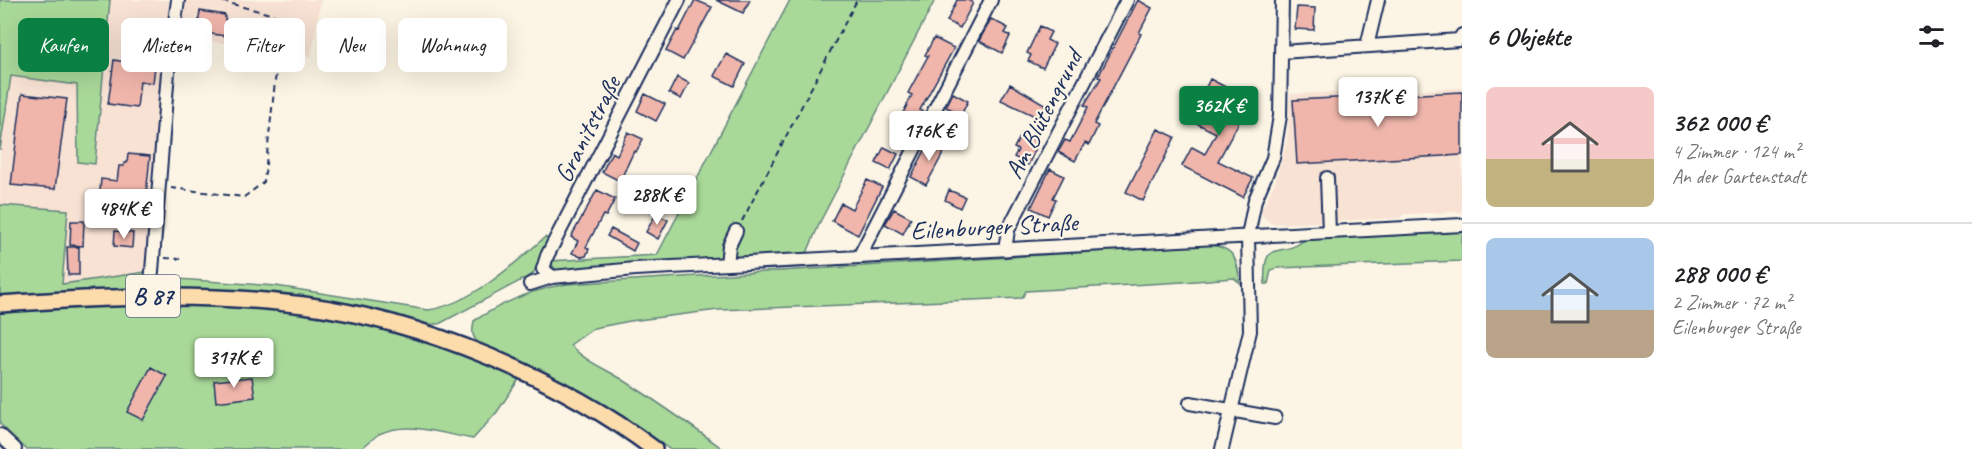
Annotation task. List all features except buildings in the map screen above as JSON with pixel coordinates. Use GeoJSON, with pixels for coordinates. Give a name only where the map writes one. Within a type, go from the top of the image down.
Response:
{"type":"FeatureCollection","features":[{"type":"Feature","properties":{"kind":"main road","name":"B 87"},"geometry":{"type":"LineString","coordinates":[[0,304],[150,296],[233,298],[305,305],[359,315],[448,341],[486,355],[552,386],[631,432],[654,449]]}},
{"type":"Feature","properties":{"kind":"street"},"geometry":{"type":"LineString","coordinates":[[150,296],[168,72],[178,0]]}},
{"type":"Feature","properties":{"kind":"street","name":"Granitstraße"},"geometry":{"type":"LineString","coordinates":[[552,277],[543,269],[546,256],[679,0]]}},
{"type":"Feature","properties":{"kind":"street"},"geometry":{"type":"LineString","coordinates":[[859,257],[992,0]]}},
{"type":"Feature","properties":{"kind":"street","name":"Am Blütengrund"},"geometry":{"type":"LineString","coordinates":[[1005,250],[1008,230],[1126,0]]}},
{"type":"Feature","properties":{"kind":"street"},"geometry":{"type":"LineString","coordinates":[[1222,449],[1250,331],[1248,236],[1255,200],[1273,158],[1280,116],[1282,0]]}},
{"type":"Feature","properties":{"kind":"street"},"geometry":{"type":"LineString","coordinates":[[1367,46],[1378,0]]}},
{"type":"Feature","properties":{"kind":"street"},"geometry":{"type":"LineString","coordinates":[[1281,52],[1459,40],[1462,35]]}},
{"type":"Feature","properties":{"kind":"street"},"geometry":{"type":"LineString","coordinates":[[1327,178],[1329,232]]}},
{"type":"Feature","properties":{"kind":"street","name":"Eilenburger Straße"},"geometry":{"type":"LineString","coordinates":[[530,284],[552,277],[635,269],[1462,225]]}},
{"type":"Feature","properties":{"kind":"street"},"geometry":{"type":"LineString","coordinates":[[727,264],[729,246],[736,231]]}},
{"type":"Feature","properties":{"kind":"street"},"geometry":{"type":"LineString","coordinates":[[1190,403],[1275,418]]}},
{"type":"Feature","properties":{"kind":"street"},"geometry":{"type":"LineString","coordinates":[[0,435],[15,449]]}},
{"type":"Feature","properties":{"kind":"path"},"geometry":{"type":"LineString","coordinates":[[159,186],[244,197],[264,183],[280,36],[274,15],[217,0]]}},
{"type":"Feature","properties":{"kind":"path"},"geometry":{"type":"LineString","coordinates":[[736,231],[857,0]]}},
{"type":"Feature","properties":{"kind":"path"},"geometry":{"type":"LineString","coordinates":[[153,258],[182,259]]}},
{"type":"Feature","properties":{"kind":"shaded area"},"geometry":{"type":"Polygon","coordinates":[[[0,0],[169,0],[167,18],[121,18],[121,72],[163,72],[146,272],[62,284],[0,287],[0,0]]]}},
{"type":"Feature","properties":{"kind":"shaded area"},"geometry":{"type":"Polygon","coordinates":[[[183,0],[321,0],[311,57],[305,56],[305,18],[224,18],[224,43],[212,41],[212,18],[180,18],[183,0]]]}},
{"type":"Feature","properties":{"kind":"shaded area"},"geometry":{"type":"Polygon","coordinates":[[[1462,88],[1462,212],[1404,214],[1400,218],[1272,224],[1263,217],[1261,211],[1275,182],[1287,142],[1290,94],[1462,88]]]}},
{"type":"Feature","properties":{"kind":"green space"},"geometry":{"type":"Polygon","coordinates":[[[0,0],[110,0],[108,18],[18,18],[18,72],[103,72],[95,164],[78,162],[77,85],[11,76],[0,150],[0,0]]]}},
{"type":"Feature","properties":{"kind":"green space"},"geometry":{"type":"Polygon","coordinates":[[[790,0],[935,0],[820,222],[807,253],[734,258],[732,251],[721,252],[721,258],[556,270],[549,261],[657,255],[790,0]]]}},
{"type":"Feature","properties":{"kind":"green space"},"geometry":{"type":"Polygon","coordinates":[[[0,205],[68,210],[62,284],[146,272],[138,285],[130,291],[0,298],[0,205]]]}},
{"type":"Feature","properties":{"kind":"green space"},"geometry":{"type":"Polygon","coordinates":[[[1462,232],[1462,261],[1277,268],[1271,270],[1268,284],[1265,284],[1265,269],[1270,254],[1296,246],[1304,240],[1462,232]]]}},
{"type":"Feature","properties":{"kind":"green space"},"geometry":{"type":"Polygon","coordinates":[[[545,237],[548,239],[533,274],[439,324],[426,324],[394,316],[183,290],[165,278],[276,286],[428,310],[444,307],[475,292],[506,271],[545,237]]]}},
{"type":"Feature","properties":{"kind":"green space"},"geometry":{"type":"Polygon","coordinates":[[[1208,245],[1224,248],[1233,256],[1238,267],[1240,283],[1234,278],[1026,291],[1022,298],[718,310],[594,328],[570,345],[587,359],[646,395],[723,449],[669,449],[621,415],[573,387],[480,344],[473,334],[474,321],[496,308],[530,293],[567,284],[1208,245]]]}},
{"type":"Feature","properties":{"kind":"green space"},"geometry":{"type":"Polygon","coordinates":[[[155,304],[285,310],[375,326],[428,340],[476,357],[519,379],[497,412],[473,439],[426,429],[402,428],[379,434],[361,449],[26,449],[0,424],[0,313],[155,304]]]}}]}
